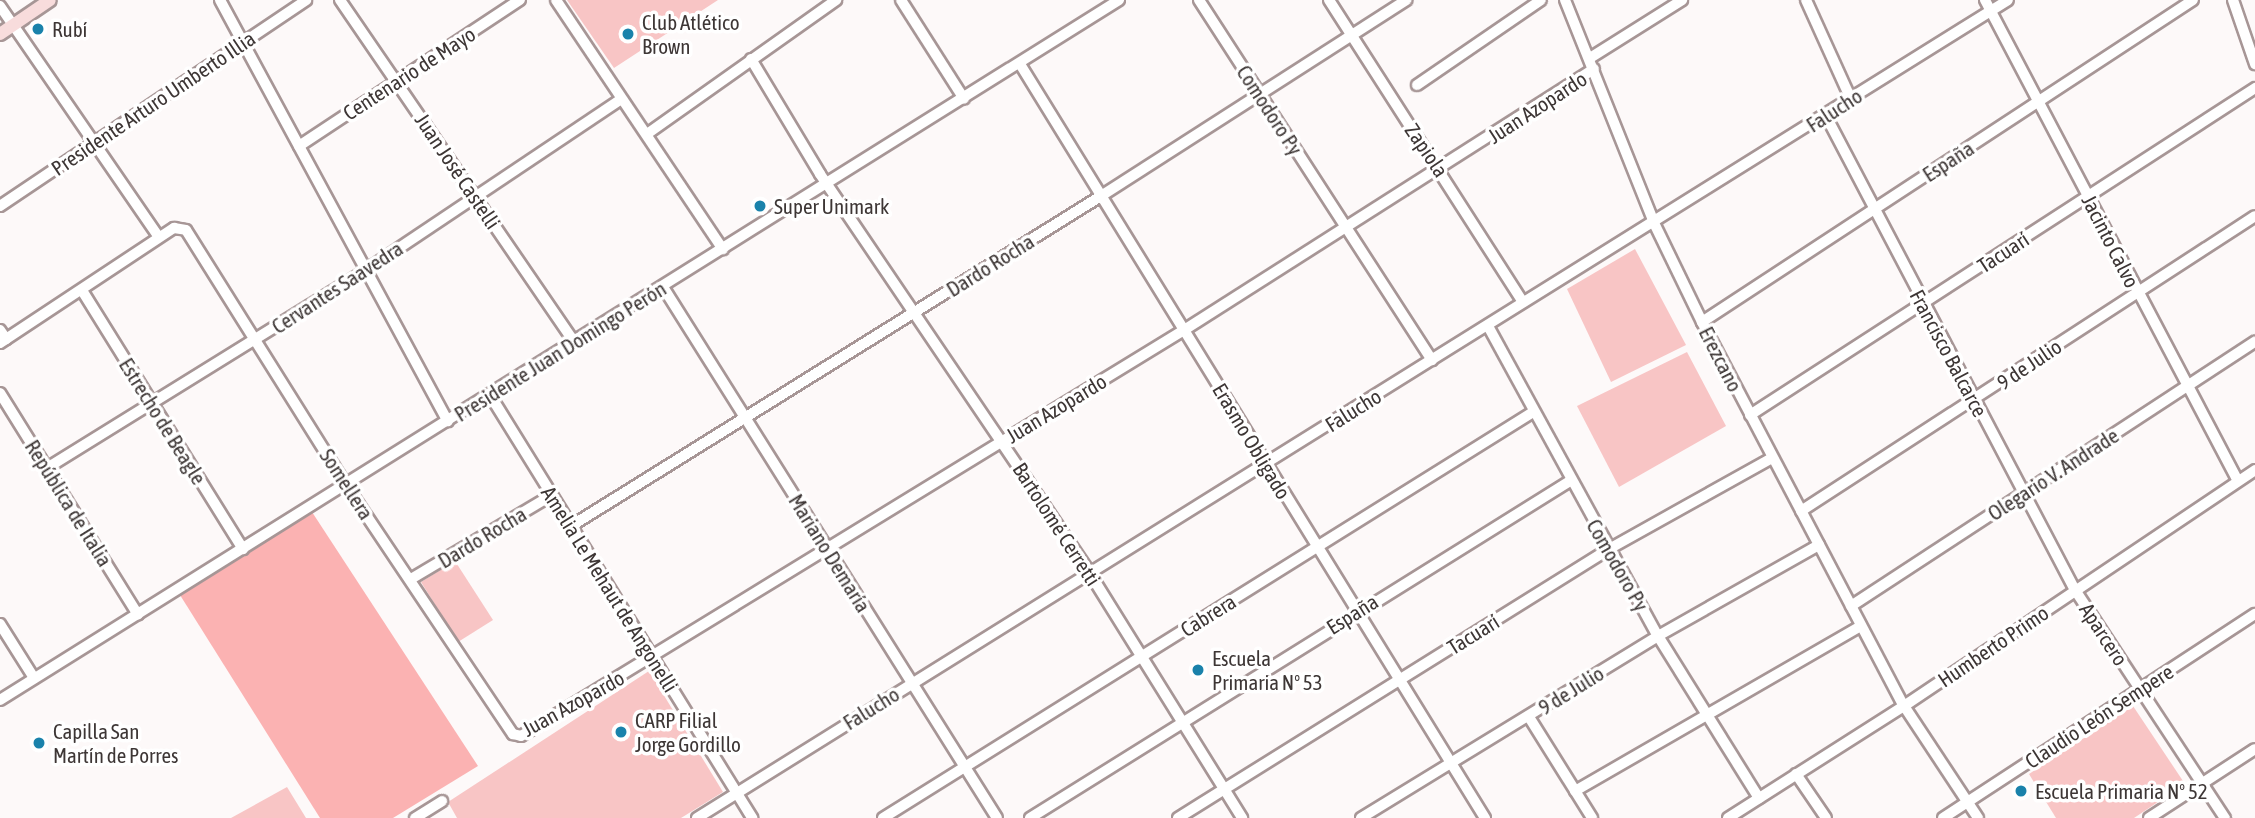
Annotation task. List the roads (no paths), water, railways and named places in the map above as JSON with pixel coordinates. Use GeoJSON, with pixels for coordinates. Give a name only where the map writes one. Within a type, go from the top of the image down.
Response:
{"type":"FeatureCollection","features":[{"type":"Feature","properties":{"kind":"main road"},"geometry":{"type":"LineString","coordinates":[[0,34],[50,0]]}},
{"type":"Feature","properties":{"kind":"street"},"geometry":{"type":"LineString","coordinates":[[220,0],[448,421]]}},
{"type":"Feature","properties":{"kind":"street","name":"Presidente Arturo Umberto Illia"},"geometry":{"type":"LineString","coordinates":[[0,206],[306,0]]}},
{"type":"Feature","properties":{"kind":"street","name":"Juan José Castelli"},"geometry":{"type":"LineString","coordinates":[[340,0],[574,342]]}},
{"type":"Feature","properties":{"kind":"street","name":"Centenario de Mayo"},"geometry":{"type":"LineString","coordinates":[[299,146],[520,0]]}},
{"type":"Feature","properties":{"kind":"street"},"geometry":{"type":"LineString","coordinates":[[556,0],[723,249]]}},
{"type":"Feature","properties":{"kind":"street"},"geometry":{"type":"LineString","coordinates":[[647,134],[836,0]]}},
{"type":"Feature","properties":{"kind":"street"},"geometry":{"type":"LineString","coordinates":[[901,0],[964,99]]}},
{"type":"Feature","properties":{"kind":"street","name":"Presidente Juan Domingo Perón"},"geometry":{"type":"LineString","coordinates":[[0,700],[1119,0]]}},
{"type":"Feature","properties":{"kind":"street","name":"Comodoro Py"},"geometry":{"type":"LineString","coordinates":[[1199,0],[1432,360]]}},
{"type":"Feature","properties":{"kind":"street","name":"Zapiola"},"geometry":{"type":"LineString","coordinates":[[1329,0],[1441,170],[1523,302]]}},
{"type":"Feature","properties":{"kind":"street","name":"Dardo Rocha"},"geometry":{"type":"LineString","coordinates":[[571,526],[1101,197],[1406,0]]}},
{"type":"Feature","properties":{"kind":"street"},"geometry":{"type":"LineString","coordinates":[[1417,85],[1541,0]]}},
{"type":"Feature","properties":{"kind":"street","name":"Erezcano"},"geometry":{"type":"LineString","coordinates":[[1565,0],[1654,223],[1702,322],[1904,706],[1978,818]]}},
{"type":"Feature","properties":{"kind":"street","name":"Juan Azopardo"},"geometry":{"type":"LineString","coordinates":[[1590,58],[1682,0]]}},
{"type":"Feature","properties":{"kind":"street"},"geometry":{"type":"LineString","coordinates":[[1806,0],[1851,99]]}},
{"type":"Feature","properties":{"kind":"street","name":"Jacinto Calvo"},"geometry":{"type":"LineString","coordinates":[[1985,0],[2238,481]]}},
{"type":"Feature","properties":{"kind":"street","name":"Falucho"},"geometry":{"type":"LineString","coordinates":[[697,818],[1826,116],[2007,0]]}},
{"type":"Feature","properties":{"kind":"street","name":"España"},"geometry":{"type":"LineString","coordinates":[[1702,322],[2193,0]]}},
{"type":"Feature","properties":{"kind":"street"},"geometry":{"type":"LineString","coordinates":[[2233,0],[2255,64]]}},
{"type":"Feature","properties":{"kind":"street"},"geometry":{"type":"LineString","coordinates":[[0,6],[159,237],[83,292],[2,337]]}},
{"type":"Feature","properties":{"kind":"street","name":"Bartolomé Cerretti"},"geometry":{"type":"LineString","coordinates":[[751,59],[827,184],[1089,572],[1241,818]]}},
{"type":"Feature","properties":{"kind":"street","name":"Erasmo Obligado"},"geometry":{"type":"LineString","coordinates":[[1020,64],[1315,547],[1485,818]]}},
{"type":"Feature","properties":{"kind":"street","name":"Juan Azopardo"},"geometry":{"type":"LineString","coordinates":[[513,734],[522,736],[827,550],[1441,170],[1594,69]]}},
{"type":"Feature","properties":{"kind":"street","name":"Tacuarí"},"geometry":{"type":"LineString","coordinates":[[1750,415],[2255,88]]}},
{"type":"Feature","properties":{"kind":"street","name":"Cervantes Saavedra"},"geometry":{"type":"LineString","coordinates":[[47,468],[366,270],[621,99]]}},
{"type":"Feature","properties":{"kind":"street","name":"Francisco Balcarce"},"geometry":{"type":"LineString","coordinates":[[1826,116],[1873,210],[2075,590]]}},
{"type":"Feature","properties":{"kind":"street","name":"9 de Julio"},"geometry":{"type":"LineString","coordinates":[[1801,511],[2255,216]]}},
{"type":"Feature","properties":{"kind":"street","name":"Somellera"},"geometry":{"type":"LineString","coordinates":[[159,237],[174,228],[186,230],[346,485],[513,734]]}},
{"type":"Feature","properties":{"kind":"street","name":"Mariano Demaría"},"geometry":{"type":"LineString","coordinates":[[663,287],[997,818]]}},
{"type":"Feature","properties":{"kind":"street","name":"Estrecho de Beagle"},"geometry":{"type":"LineString","coordinates":[[83,292],[243,549]]}},
{"type":"Feature","properties":{"kind":"street","name":"Comodoro Py"},"geometry":{"type":"LineString","coordinates":[[1488,326],[1570,481],[1658,636],[1759,797]]}},
{"type":"Feature","properties":{"kind":"street","name":"Olegario V. Andrade"},"geometry":{"type":"LineString","coordinates":[[1850,606],[2255,342]]}},
{"type":"Feature","properties":{"kind":"street","name":"República de Italia"},"geometry":{"type":"LineString","coordinates":[[0,393],[138,615]]}},
{"type":"Feature","properties":{"kind":"street","name":"Amelia Le Mehaut de Angonelli"},"geometry":{"type":"LineString","coordinates":[[491,395],[752,818]]}},
{"type":"Feature","properties":{"kind":"street","name":"Cabrera"},"geometry":{"type":"LineString","coordinates":[[883,818],[1533,412]]}},
{"type":"Feature","properties":{"kind":"street","name":"Tacuarí"},"geometry":{"type":"LineString","coordinates":[[1178,818],[1609,549],[1772,458]]}},
{"type":"Feature","properties":{"kind":"street"},"geometry":{"type":"LineString","coordinates":[[2252,472],[2255,485]]}},
{"type":"Feature","properties":{"kind":"street","name":"Humberto Primo"},"geometry":{"type":"LineString","coordinates":[[1728,818],[1904,706],[2252,472]]}},
{"type":"Feature","properties":{"kind":"street","name":"España"},"geometry":{"type":"LineString","coordinates":[[1030,818],[1356,611],[1570,481]]}},
{"type":"Feature","properties":{"kind":"street","name":"Dardo Rocha"},"geometry":{"type":"LineString","coordinates":[[411,579],[552,495]]}},
{"type":"Feature","properties":{"kind":"street","name":"9 de Julio"},"geometry":{"type":"LineString","coordinates":[[1361,818],[1658,636],[1819,545]]}},
{"type":"Feature","properties":{"kind":"street","name":"Aparcero"},"geometry":{"type":"LineString","coordinates":[[2075,590],[2225,818]]}},
{"type":"Feature","properties":{"kind":"street","name":"Claudio León Sempere"},"geometry":{"type":"LineString","coordinates":[[1943,818],[2255,614]]}},
{"type":"Feature","properties":{"kind":"street"},"geometry":{"type":"LineString","coordinates":[[0,624],[34,678]]}},
{"type":"Feature","properties":{"kind":"street"},"geometry":{"type":"LineString","coordinates":[[1575,791],[1861,626]]}},
{"type":"Feature","properties":{"kind":"street"},"geometry":{"type":"LineString","coordinates":[[1529,717],[1592,818]]}},
{"type":"Feature","properties":{"kind":"street"},"geometry":{"type":"LineString","coordinates":[[2149,818],[2255,749]]}},
{"type":"Feature","properties":{"kind":"street"},"geometry":{"type":"LineString","coordinates":[[1796,774],[1826,818]]}},
{"type":"Feature","properties":{"kind":"street"},"geometry":{"type":"LineString","coordinates":[[415,818],[442,801]]}},
{"type":"Feature","properties":{"kind":"place","name":"Rubí"},"geometry":{"type":"Point","coordinates":[38,29]}},
{"type":"Feature","properties":{"kind":"place","name":"Club Atlético Brown"},"geometry":{"type":"Point","coordinates":[628,34]}},
{"type":"Feature","properties":{"kind":"place","name":"Super Unimark"},"geometry":{"type":"Point","coordinates":[760,206]}},
{"type":"Feature","properties":{"kind":"place","name":"Escuela Primaria Nº 53"},"geometry":{"type":"Point","coordinates":[1198,670]}},
{"type":"Feature","properties":{"kind":"place","name":"CARP Filial Jorge Gordillo"},"geometry":{"type":"Point","coordinates":[621,732]}},
{"type":"Feature","properties":{"kind":"place","name":"Capilla San Martín de Porres"},"geometry":{"type":"Point","coordinates":[39,743]}},
{"type":"Feature","properties":{"kind":"place","name":"Escuela Primaria N° 52"},"geometry":{"type":"Point","coordinates":[2021,791]}}]}
